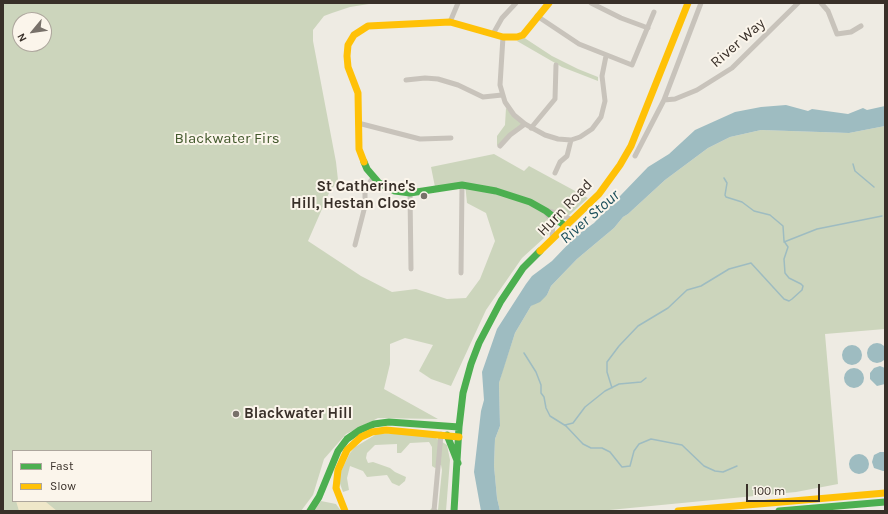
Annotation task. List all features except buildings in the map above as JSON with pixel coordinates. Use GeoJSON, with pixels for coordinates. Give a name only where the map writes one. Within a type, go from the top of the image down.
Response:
{"type":"FeatureCollection","features":[{"type":"Feature","properties":{"kind":"main road"},"geometry":{"type":"LineString","coordinates":[[549,3],[523,35],[514,38],[503,37],[450,22],[368,26],[354,35],[348,45],[347,56],[348,68],[358,93],[359,150],[367,170],[373,178],[395,191],[410,193],[462,185],[496,191],[530,202],[546,210],[565,226]]}},
{"type":"Feature","properties":{"kind":"main road","name":"Hurn Road"},"geometry":{"type":"LineString","coordinates":[[454,511],[459,427],[464,393],[471,364],[489,322],[501,301],[524,268],[598,194],[620,166],[631,146],[688,3]]}},
{"type":"Feature","properties":{"kind":"main road"},"geometry":{"type":"LineString","coordinates":[[310,511],[319,497],[338,451],[347,439],[360,430],[374,424],[390,422],[443,432],[459,437]]}},
{"type":"Feature","properties":{"kind":"main road"},"geometry":{"type":"LineString","coordinates":[[345,511],[337,494],[337,475],[344,454],[356,440],[372,432],[386,430],[443,432],[459,427]]}},
{"type":"Feature","properties":{"kind":"main road"},"geometry":{"type":"LineString","coordinates":[[443,432],[458,463]]}},
{"type":"Feature","properties":{"kind":"main road"},"geometry":{"type":"LineString","coordinates":[[678,511],[885,493]]}},
{"type":"Feature","properties":{"kind":"main road"},"geometry":{"type":"LineString","coordinates":[[779,511],[885,502]]}},
{"type":"Feature","properties":{"kind":"street"},"geometry":{"type":"LineString","coordinates":[[450,22],[458,3]]}},
{"type":"Feature","properties":{"kind":"street"},"geometry":{"type":"LineString","coordinates":[[493,34],[502,18],[516,3]]}},
{"type":"Feature","properties":{"kind":"street"},"geometry":{"type":"LineString","coordinates":[[591,3],[620,18],[648,28]]}},
{"type":"Feature","properties":{"kind":"street"},"geometry":{"type":"LineString","coordinates":[[635,156],[664,100],[701,3]]}},
{"type":"Feature","properties":{"kind":"street","name":"River Way"},"geometry":{"type":"LineString","coordinates":[[664,100],[675,99],[697,90],[732,68],[798,3]]}},
{"type":"Feature","properties":{"kind":"street"},"geometry":{"type":"LineString","coordinates":[[821,3],[828,11],[837,34],[851,32],[861,26]]}},
{"type":"Feature","properties":{"kind":"street"},"geometry":{"type":"LineString","coordinates":[[538,16],[579,44],[606,56],[632,65],[654,12]]}},
{"type":"Feature","properties":{"kind":"street"},"geometry":{"type":"LineString","coordinates":[[503,37],[500,85],[502,95],[510,110],[525,124],[550,138],[571,140],[580,137],[592,129],[601,117],[605,101],[602,76],[606,56]]}},
{"type":"Feature","properties":{"kind":"street"},"geometry":{"type":"LineString","coordinates":[[531,128],[555,98],[556,65]]}},
{"type":"Feature","properties":{"kind":"street"},"geometry":{"type":"LineString","coordinates":[[406,80],[425,78],[438,79],[458,85],[483,97],[502,95]]}},
{"type":"Feature","properties":{"kind":"street"},"geometry":{"type":"LineString","coordinates":[[358,123],[420,139],[451,138]]}},
{"type":"Feature","properties":{"kind":"street"},"geometry":{"type":"LineString","coordinates":[[500,146],[525,124]]}},
{"type":"Feature","properties":{"kind":"street"},"geometry":{"type":"LineString","coordinates":[[555,173],[560,162],[568,156],[571,140]]}},
{"type":"Feature","properties":{"kind":"street"},"geometry":{"type":"LineString","coordinates":[[355,245],[365,206],[365,188],[373,178]]}},
{"type":"Feature","properties":{"kind":"street"},"geometry":{"type":"LineString","coordinates":[[461,274],[462,185]]}},
{"type":"Feature","properties":{"kind":"street"},"geometry":{"type":"LineString","coordinates":[[410,193],[411,269]]}},
{"type":"Feature","properties":{"kind":"street"},"geometry":{"type":"LineString","coordinates":[[546,210],[572,220]]}},
{"type":"Feature","properties":{"kind":"street"},"geometry":{"type":"LineString","coordinates":[[546,210],[553,224],[552,239]]}},
{"type":"Feature","properties":{"kind":"street"},"geometry":{"type":"LineString","coordinates":[[434,511],[443,432]]}},
{"type":"Feature","properties":{"kind":"green space","name":"Blackwater Firs"},"geometry":{"type":"Polygon","coordinates":[[[3,3],[375,3],[350,7],[324,16],[313,30],[313,41],[336,162],[338,180],[329,193],[308,241],[361,276],[392,292],[416,289],[447,299],[466,298],[480,279],[495,241],[486,213],[467,203],[465,183],[435,187],[431,167],[494,154],[524,171],[529,166],[588,198],[522,258],[486,310],[451,386],[431,379],[419,371],[433,345],[405,338],[390,344],[390,364],[384,389],[438,419],[378,418],[346,434],[324,459],[313,495],[301,511],[3,511],[3,3]]]}},
{"type":"Feature","properties":{"kind":"green space"},"geometry":{"type":"Polygon","coordinates":[[[523,37],[552,56],[598,77],[598,81],[562,67],[517,41],[523,37]]]}},
{"type":"Feature","properties":{"kind":"green space"},"geometry":{"type":"Polygon","coordinates":[[[506,108],[522,124],[511,132],[497,146],[497,136],[505,125],[506,108]]]}},
{"type":"Feature","properties":{"kind":"green space"},"geometry":{"type":"Polygon","coordinates":[[[885,126],[885,329],[825,334],[838,484],[796,492],[599,511],[500,511],[497,498],[494,466],[495,439],[500,426],[499,383],[502,372],[515,333],[531,306],[547,295],[551,286],[577,259],[614,228],[623,217],[665,180],[708,148],[730,137],[761,130],[849,133],[885,126]]]}},
{"type":"Feature","properties":{"kind":"green space"},"geometry":{"type":"Polygon","coordinates":[[[395,433],[434,437],[447,445],[450,460],[446,511],[429,511],[433,507],[438,510],[442,470],[441,465],[435,468],[432,466],[432,447],[429,442],[410,443],[401,453],[397,453],[397,444],[375,445],[367,453],[366,458],[368,463],[373,462],[390,468],[406,477],[405,481],[399,486],[392,483],[387,475],[367,477],[363,471],[350,466],[347,478],[349,490],[343,492],[339,481],[340,473],[350,453],[355,447],[377,434],[395,433]]]}},
{"type":"Feature","properties":{"kind":"green space"},"geometry":{"type":"Polygon","coordinates":[[[321,501],[336,504],[341,511],[314,511],[321,501]]]}},
{"type":"Feature","properties":{"kind":"sand"},"geometry":{"type":"Polygon","coordinates":[[[16,502],[46,502],[57,511],[19,511],[16,502]]]}},
{"type":"Feature","properties":{"kind":"water"},"geometry":{"type":"Polygon","coordinates":[[[786,105],[808,111],[812,109],[848,114],[863,108],[867,110],[885,106],[885,126],[849,133],[761,130],[730,137],[708,148],[665,180],[623,217],[614,228],[577,259],[551,286],[547,295],[540,302],[531,306],[515,333],[499,383],[500,426],[495,439],[494,466],[497,498],[500,511],[481,511],[474,472],[481,411],[484,400],[482,372],[497,329],[532,276],[552,261],[576,236],[594,223],[648,167],[669,154],[695,130],[735,112],[761,107],[786,105]]]}},
{"type":"Feature","properties":{"kind":"water"},"geometry":{"type":"Polygon","coordinates":[[[877,343],[884,346],[887,353],[884,360],[877,363],[870,360],[867,353],[870,346],[877,343]]]}},
{"type":"Feature","properties":{"kind":"water"},"geometry":{"type":"Polygon","coordinates":[[[852,345],[859,348],[862,355],[859,362],[852,365],[845,362],[842,355],[845,348],[852,345]]]}},
{"type":"Feature","properties":{"kind":"water"},"geometry":{"type":"Polygon","coordinates":[[[880,366],[885,368],[885,384],[877,386],[870,379],[870,373],[874,368],[880,366]]]}},
{"type":"Feature","properties":{"kind":"water"},"geometry":{"type":"Polygon","coordinates":[[[854,368],[861,371],[864,378],[861,385],[854,388],[847,385],[844,378],[847,371],[854,368]]]}},
{"type":"Feature","properties":{"kind":"water"},"geometry":{"type":"Polygon","coordinates":[[[880,452],[885,452],[885,471],[874,468],[872,462],[874,455],[880,452]]]}},
{"type":"Feature","properties":{"kind":"water"},"geometry":{"type":"Polygon","coordinates":[[[859,454],[866,457],[869,464],[866,471],[859,474],[852,471],[849,464],[852,457],[859,454]]]}},
{"type":"Feature","properties":{"kind":"waterway"},"geometry":{"type":"LineString","coordinates":[[853,164],[855,171],[874,187]]}},
{"type":"Feature","properties":{"kind":"waterway"},"geometry":{"type":"LineString","coordinates":[[612,388],[607,372],[607,362],[619,346],[638,326],[668,308],[687,290],[701,286],[729,269],[751,263],[784,299],[789,301],[802,290],[803,286],[789,278],[785,273],[784,259],[788,247],[784,241],[783,226],[770,215],[754,211],[742,202],[726,197],[727,183],[724,178]]}},
{"type":"Feature","properties":{"kind":"waterway"},"geometry":{"type":"LineString","coordinates":[[784,242],[817,229],[882,216]]}},
{"type":"Feature","properties":{"kind":"waterway"},"geometry":{"type":"LineString","coordinates":[[524,353],[536,372],[541,385],[541,393],[544,397],[546,408],[550,416],[566,426],[583,444],[591,448],[602,448],[610,452],[622,467],[630,466],[634,451],[639,444],[651,439],[682,445],[704,466],[715,471],[723,472],[737,466]]}},
{"type":"Feature","properties":{"kind":"waterway"},"geometry":{"type":"LineString","coordinates":[[565,425],[573,423],[585,407],[605,391],[619,384],[641,382],[646,378]]}},
{"type":"Feature","properties":{"kind":"traffic: fast"},"geometry":{"type":"LineString","coordinates":[[364,162],[367,169],[379,183],[395,191],[410,193],[462,185],[496,191],[530,202],[546,211],[565,226]]}},
{"type":"Feature","properties":{"kind":"traffic: fast"},"geometry":{"type":"LineString","coordinates":[[454,511],[459,427],[463,393],[471,364],[479,343],[501,301],[523,268],[540,251]]}},
{"type":"Feature","properties":{"kind":"traffic: fast"},"geometry":{"type":"LineString","coordinates":[[310,511],[319,497],[338,451],[347,439],[360,430],[374,424],[389,422],[459,427]]}},
{"type":"Feature","properties":{"kind":"traffic: fast"},"geometry":{"type":"LineString","coordinates":[[447,435],[458,463]]}},
{"type":"Feature","properties":{"kind":"traffic: fast"},"geometry":{"type":"LineString","coordinates":[[779,511],[885,502]]}},
{"type":"Feature","properties":{"kind":"traffic: slow"},"geometry":{"type":"LineString","coordinates":[[364,162],[359,149],[358,93],[348,67],[347,56],[348,45],[354,35],[368,26],[450,22],[503,37],[517,37],[523,35],[549,3]]}},
{"type":"Feature","properties":{"kind":"traffic: slow"},"geometry":{"type":"LineString","coordinates":[[540,251],[599,194],[620,165],[631,146],[688,3]]}},
{"type":"Feature","properties":{"kind":"traffic: slow"},"geometry":{"type":"LineString","coordinates":[[345,511],[336,488],[338,470],[347,450],[361,437],[372,432],[386,430],[459,437]]}},
{"type":"Feature","properties":{"kind":"traffic: slow"},"geometry":{"type":"LineString","coordinates":[[678,511],[885,493]]}},
{"type":"Feature","properties":{"kind":"place","name":"St Catherine's Hill, Hestan Close"},"geometry":{"type":"Point","coordinates":[424,196]}},
{"type":"Feature","properties":{"kind":"place","name":"Blackwater Hill"},"geometry":{"type":"Point","coordinates":[236,414]}},
{"type":"Feature","properties":{"kind":"water label","name":"River Stour"},"geometry":{"type":"Point","coordinates":[590,217]}}]}
